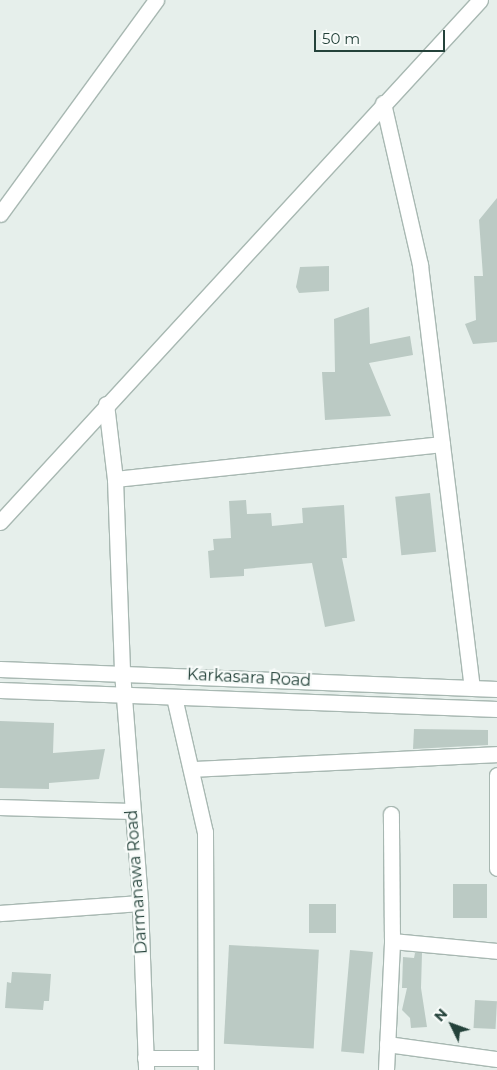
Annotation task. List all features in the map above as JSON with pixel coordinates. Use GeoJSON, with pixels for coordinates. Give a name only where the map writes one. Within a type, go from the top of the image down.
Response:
{"type":"FeatureCollection","features":[{"type":"Feature","properties":{"kind":"street"},"geometry":{"type":"LineString","coordinates":[[0,214],[156,0]]}},
{"type":"Feature","properties":{"kind":"street"},"geometry":{"type":"LineString","coordinates":[[0,522],[106,404],[480,0]]}},
{"type":"Feature","properties":{"kind":"street"},"geometry":{"type":"LineString","coordinates":[[383,103],[420,265],[472,688]]}},
{"type":"Feature","properties":{"kind":"street","name":"Darmanawa Road"},"geometry":{"type":"LineString","coordinates":[[106,404],[115,479],[123,695],[140,903],[146,1064]]}},
{"type":"Feature","properties":{"kind":"street"},"geometry":{"type":"LineString","coordinates":[[115,479],[442,444]]}},
{"type":"Feature","properties":{"kind":"street","name":"Karkasara Road"},"geometry":{"type":"LineString","coordinates":[[0,669],[122,672],[497,689]]}},
{"type":"Feature","properties":{"kind":"street","name":"Karkasara Road"},"geometry":{"type":"LineString","coordinates":[[0,690],[497,709]]}},
{"type":"Feature","properties":{"kind":"street"},"geometry":{"type":"LineString","coordinates":[[146,1064],[205,1064],[205,832],[174,697]]}},
{"type":"Feature","properties":{"kind":"street"},"geometry":{"type":"LineString","coordinates":[[192,769],[497,754]]}},
{"type":"Feature","properties":{"kind":"street"},"geometry":{"type":"LineString","coordinates":[[497,775],[497,868]]}},
{"type":"Feature","properties":{"kind":"street"},"geometry":{"type":"LineString","coordinates":[[0,807],[132,810]]}},
{"type":"Feature","properties":{"kind":"street"},"geometry":{"type":"LineString","coordinates":[[386,1070],[392,940],[391,814]]}},
{"type":"Feature","properties":{"kind":"street"},"geometry":{"type":"LineString","coordinates":[[0,912],[140,903]]}},
{"type":"Feature","properties":{"kind":"street"},"geometry":{"type":"LineString","coordinates":[[392,940],[497,951]]}},
{"type":"Feature","properties":{"kind":"street"},"geometry":{"type":"LineString","coordinates":[[387,1044],[497,1059]]}},
{"type":"Feature","properties":{"kind":"building"},"geometry":{"type":"Polygon","coordinates":[[[497,198],[497,342],[473,344],[465,324],[476,320],[474,276],[483,276],[479,220],[497,198]]]}},
{"type":"Feature","properties":{"kind":"building"},"geometry":{"type":"Polygon","coordinates":[[[329,266],[329,291],[299,293],[296,287],[300,267],[329,266]]]}},
{"type":"Feature","properties":{"kind":"building"},"geometry":{"type":"Polygon","coordinates":[[[369,307],[370,344],[410,336],[413,355],[369,363],[391,416],[325,420],[322,372],[335,372],[334,319],[369,307]]]}},
{"type":"Feature","properties":{"kind":"building"},"geometry":{"type":"Polygon","coordinates":[[[430,493],[436,552],[401,555],[395,497],[430,493]]]}},
{"type":"Feature","properties":{"kind":"building"},"geometry":{"type":"Polygon","coordinates":[[[246,500],[247,514],[271,513],[272,526],[303,523],[302,508],[344,505],[347,558],[342,558],[355,621],[325,627],[312,563],[244,569],[244,576],[210,578],[208,551],[214,550],[213,539],[231,538],[229,501],[246,500]]]}},
{"type":"Feature","properties":{"kind":"building"},"geometry":{"type":"Polygon","coordinates":[[[0,721],[54,723],[53,753],[105,749],[99,779],[49,783],[49,789],[0,788],[0,721]]]}},
{"type":"Feature","properties":{"kind":"building"},"geometry":{"type":"Polygon","coordinates":[[[414,729],[488,730],[488,745],[413,749],[414,729]]]}},
{"type":"Feature","properties":{"kind":"building"},"geometry":{"type":"Polygon","coordinates":[[[453,884],[487,884],[487,918],[453,918],[453,884]]]}},
{"type":"Feature","properties":{"kind":"building"},"geometry":{"type":"Polygon","coordinates":[[[309,904],[336,904],[336,933],[309,933],[309,904]]]}},
{"type":"Feature","properties":{"kind":"building"},"geometry":{"type":"Polygon","coordinates":[[[229,945],[319,950],[314,1049],[224,1044],[229,945]]]}},
{"type":"Feature","properties":{"kind":"building"},"geometry":{"type":"Polygon","coordinates":[[[350,950],[373,952],[364,1054],[341,1052],[350,950]]]}},
{"type":"Feature","properties":{"kind":"building"},"geometry":{"type":"Polygon","coordinates":[[[415,953],[422,953],[421,988],[427,1027],[411,1028],[410,1018],[402,1010],[407,988],[402,988],[403,957],[414,958],[415,953]]]}},
{"type":"Feature","properties":{"kind":"building"},"geometry":{"type":"Polygon","coordinates":[[[12,972],[51,974],[49,1001],[44,1001],[43,1010],[5,1008],[7,982],[11,983],[12,972]]]}},
{"type":"Feature","properties":{"kind":"building"},"geometry":{"type":"Polygon","coordinates":[[[475,1000],[497,1001],[496,1029],[474,1028],[475,1000]]]}}]}
